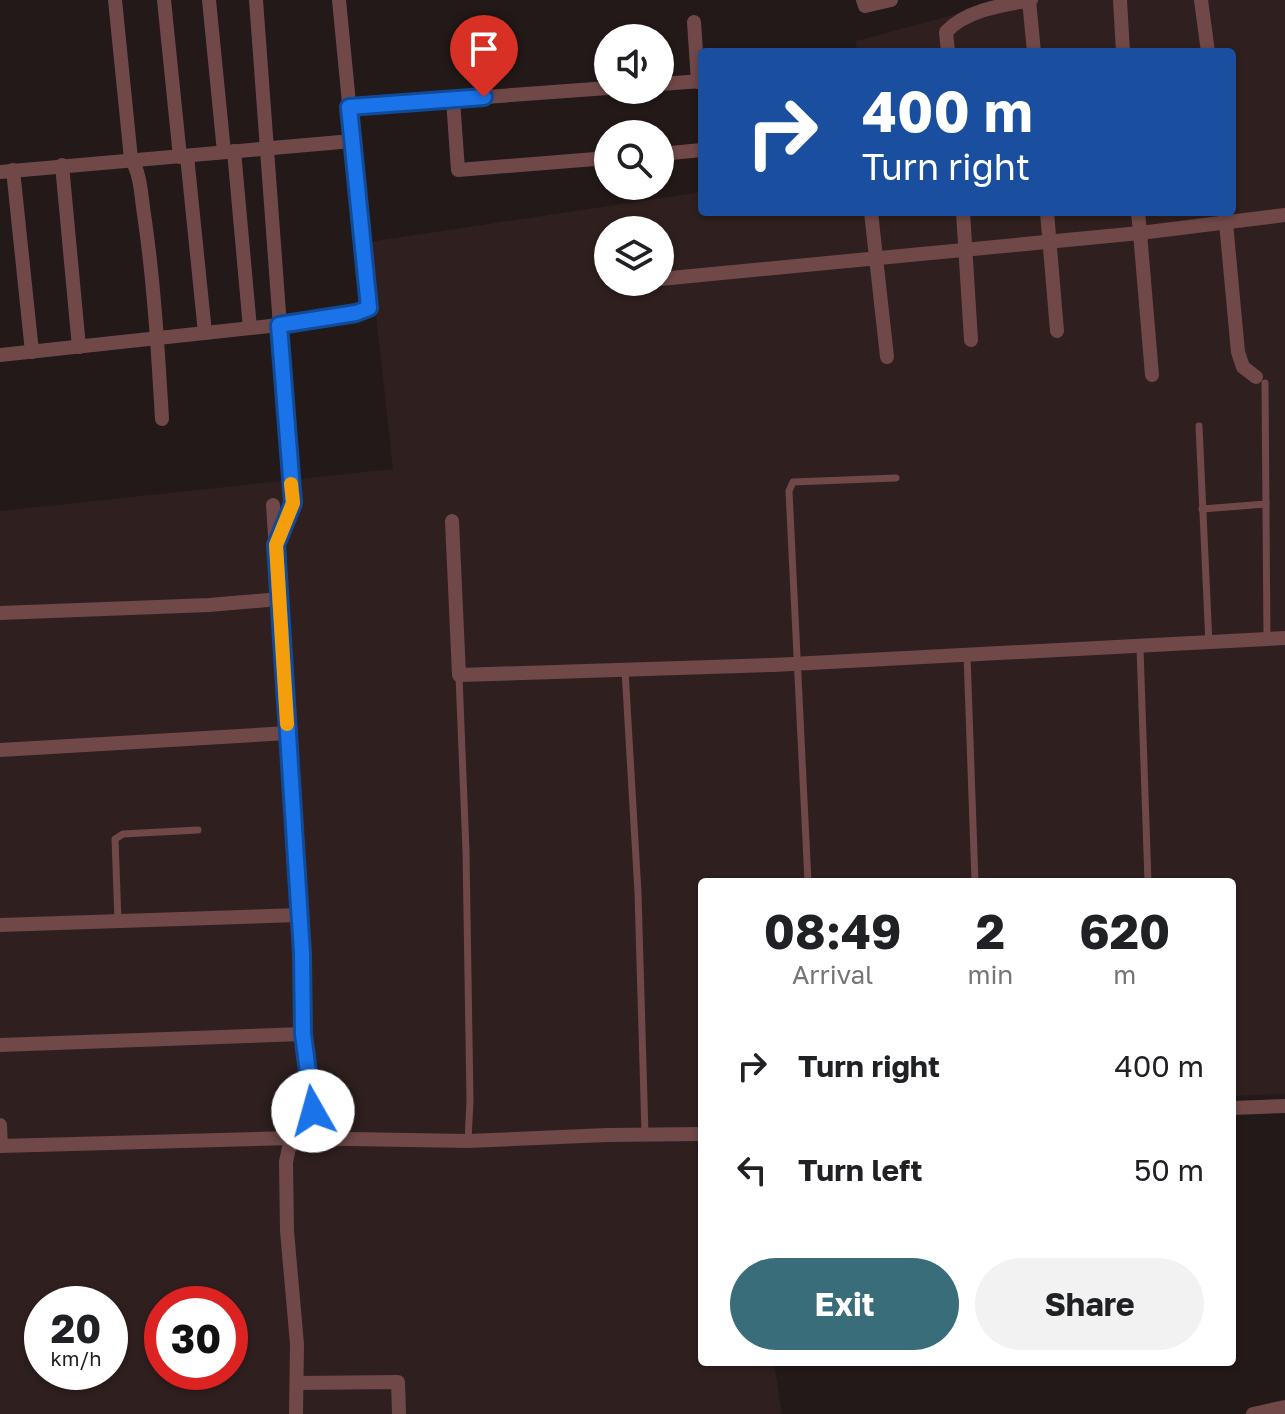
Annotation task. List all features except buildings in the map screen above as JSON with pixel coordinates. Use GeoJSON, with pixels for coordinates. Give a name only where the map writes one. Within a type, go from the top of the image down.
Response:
{"type":"FeatureCollection","features":[{"type":"Feature","properties":{"kind":"street"},"geometry":{"type":"LineString","coordinates":[[115,0],[131,159],[137,168],[146,226],[162,419]]}},
{"type":"Feature","properties":{"kind":"street"},"geometry":{"type":"LineString","coordinates":[[164,0],[205,333]]}},
{"type":"Feature","properties":{"kind":"street"},"geometry":{"type":"LineString","coordinates":[[209,0],[250,328]]}},
{"type":"Feature","properties":{"kind":"street"},"geometry":{"type":"LineString","coordinates":[[256,0],[293,503],[276,545]]}},
{"type":"Feature","properties":{"kind":"street"},"geometry":{"type":"LineString","coordinates":[[0,355],[279,325],[356,313],[369,308],[339,0]]}},
{"type":"Feature","properties":{"kind":"street"},"geometry":{"type":"LineString","coordinates":[[863,0],[865,6],[891,0]]}},
{"type":"Feature","properties":{"kind":"street"},"geometry":{"type":"LineString","coordinates":[[948,48],[946,32],[957,20],[1009,3],[1030,0],[1034,48]]}},
{"type":"Feature","properties":{"kind":"street"},"geometry":{"type":"LineString","coordinates":[[1120,0],[1123,48]]}},
{"type":"Feature","properties":{"kind":"street"},"geometry":{"type":"LineString","coordinates":[[1201,0],[1207,48]]}},
{"type":"Feature","properties":{"kind":"street"},"geometry":{"type":"LineString","coordinates":[[694,22],[698,61]]}},
{"type":"Feature","properties":{"kind":"street"},"geometry":{"type":"LineString","coordinates":[[674,83],[698,81]]}},
{"type":"Feature","properties":{"kind":"street"},"geometry":{"type":"LineString","coordinates":[[349,107],[594,89]]}},
{"type":"Feature","properties":{"kind":"street"},"geometry":{"type":"LineString","coordinates":[[453,100],[458,170],[594,159]]}},
{"type":"Feature","properties":{"kind":"street"},"geometry":{"type":"LineString","coordinates":[[32,352],[6,171],[352,141]]}},
{"type":"Feature","properties":{"kind":"street"},"geometry":{"type":"LineString","coordinates":[[674,153],[698,150]]}},
{"type":"Feature","properties":{"kind":"street"},"geometry":{"type":"LineString","coordinates":[[62,165],[79,347]]}},
{"type":"Feature","properties":{"kind":"street"},"geometry":{"type":"LineString","coordinates":[[674,278],[1049,243],[1140,233],[1226,217],[1285,215]]}},
{"type":"Feature","properties":{"kind":"street"},"geometry":{"type":"LineString","coordinates":[[871,216],[887,357]]}},
{"type":"Feature","properties":{"kind":"street"},"geometry":{"type":"LineString","coordinates":[[963,216],[971,340]]}},
{"type":"Feature","properties":{"kind":"street"},"geometry":{"type":"LineString","coordinates":[[1047,216],[1057,331]]}},
{"type":"Feature","properties":{"kind":"street"},"geometry":{"type":"LineString","coordinates":[[1138,216],[1152,375]]}},
{"type":"Feature","properties":{"kind":"street"},"geometry":{"type":"LineString","coordinates":[[1226,217],[1238,352],[1243,367],[1261,380]]}},
{"type":"Feature","properties":{"kind":"street"},"geometry":{"type":"LineString","coordinates":[[273,505],[299,915],[303,1034],[313,1111],[291,1138],[286,1162],[297,1344],[296,1414]]}},
{"type":"Feature","properties":{"kind":"street"},"geometry":{"type":"LineString","coordinates":[[452,521],[459,675],[1140,648],[1285,638]]}},
{"type":"Feature","properties":{"kind":"street"},"geometry":{"type":"LineString","coordinates":[[0,613],[209,605],[280,599]]}},
{"type":"Feature","properties":{"kind":"street"},"geometry":{"type":"LineString","coordinates":[[0,750],[288,733]]}},
{"type":"Feature","properties":{"kind":"street"},"geometry":{"type":"LineString","coordinates":[[0,925],[299,915]]}},
{"type":"Feature","properties":{"kind":"street"},"geometry":{"type":"LineString","coordinates":[[0,1045],[303,1034]]}},
{"type":"Feature","properties":{"kind":"street"},"geometry":{"type":"LineString","coordinates":[[1236,1108],[1285,1106]]}},
{"type":"Feature","properties":{"kind":"street"},"geometry":{"type":"LineString","coordinates":[[0,1125],[1,1146],[291,1138],[468,1141],[698,1134]]}},
{"type":"Feature","properties":{"kind":"street"},"geometry":{"type":"LineString","coordinates":[[297,1383],[398,1382],[399,1414]]}},
{"type":"Feature","properties":{"kind":"street"},"geometry":{"type":"LineString","coordinates":[[1253,1414],[1285,1407]]}},
{"type":"Feature","properties":{"kind":"lane"},"geometry":{"type":"LineString","coordinates":[[1261,380],[1267,640]]}},
{"type":"Feature","properties":{"kind":"lane"},"geometry":{"type":"LineString","coordinates":[[1199,426],[1209,644]]}},
{"type":"Feature","properties":{"kind":"lane"},"geometry":{"type":"LineString","coordinates":[[808,878],[789,491],[793,482],[896,478]]}},
{"type":"Feature","properties":{"kind":"lane"},"geometry":{"type":"LineString","coordinates":[[1202,509],[1266,504]]}},
{"type":"Feature","properties":{"kind":"lane"},"geometry":{"type":"LineString","coordinates":[[1140,648],[1148,878]]}},
{"type":"Feature","properties":{"kind":"lane"},"geometry":{"type":"LineString","coordinates":[[967,655],[975,878]]}},
{"type":"Feature","properties":{"kind":"lane"},"geometry":{"type":"LineString","coordinates":[[625,670],[638,893],[645,1134]]}},
{"type":"Feature","properties":{"kind":"lane"},"geometry":{"type":"LineString","coordinates":[[459,675],[466,851],[468,1141]]}},
{"type":"Feature","properties":{"kind":"lane"},"geometry":{"type":"LineString","coordinates":[[118,921],[115,839],[123,834],[198,830]]}},
{"type":"Feature","properties":{"kind":"shaded area"},"geometry":{"type":"Polygon","coordinates":[[[1009,0],[1285,0],[1285,1094],[1236,1096],[1236,878],[698,878],[698,1366],[775,1366],[782,1414],[0,1414],[0,511],[393,469],[368,242],[649,200],[674,200],[674,196],[698,193],[698,216],[1236,216],[1236,48],[857,48],[856,41],[1009,0]]]}},
{"type":"Feature","properties":{"kind":"slow traffic"},"geometry":{"type":"LineString","coordinates":[[287,724],[276,545],[293,503],[291,484]]}},
{"type":"Feature","properties":{"kind":"route"},"geometry":{"type":"LineString","coordinates":[[313,1111],[303,1034],[302,953],[276,545],[293,503],[279,325],[356,313],[369,308],[349,107],[484,97]]}}]}
